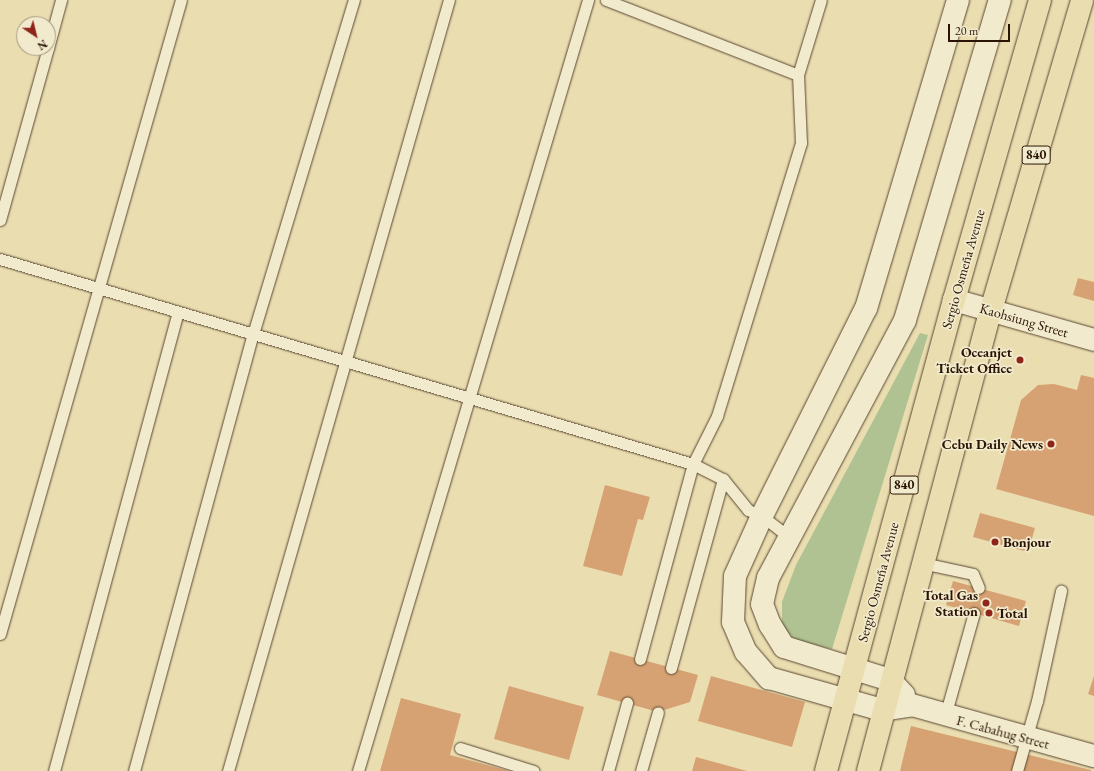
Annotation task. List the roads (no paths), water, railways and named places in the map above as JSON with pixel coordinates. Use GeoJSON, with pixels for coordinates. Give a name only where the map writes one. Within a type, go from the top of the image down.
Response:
{"type":"FeatureCollection","features":[{"type":"Feature","properties":{"kind":"highway","name":"Sergio Osmeña Avenue"},"geometry":{"type":"LineString","coordinates":[[826,771],[954,300],[1040,0]]}},
{"type":"Feature","properties":{"kind":"highway","name":"840"},"geometry":{"type":"LineString","coordinates":[[868,771],[890,680],[991,310],[1082,0]]}},
{"type":"Feature","properties":{"kind":"street","name":"F. Cabahug Street"},"geometry":{"type":"LineString","coordinates":[[958,0],[866,308],[762,516],[735,576],[733,622],[746,652],[769,678],[882,710],[912,705],[946,716],[1094,756]]}},
{"type":"Feature","properties":{"kind":"street"},"geometry":{"type":"LineString","coordinates":[[912,705],[890,680],[784,647],[770,625],[762,604],[768,578],[905,320],[1000,0]]}},
{"type":"Feature","properties":{"kind":"street","name":"Kaohsiung Street"},"geometry":{"type":"LineString","coordinates":[[954,300],[1094,340]]}},
{"type":"Feature","properties":{"kind":"lane"},"geometry":{"type":"LineString","coordinates":[[56,18],[61,0]]}},
{"type":"Feature","properties":{"kind":"lane"},"geometry":{"type":"LineString","coordinates":[[0,634],[181,0]]}},
{"type":"Feature","properties":{"kind":"lane"},"geometry":{"type":"LineString","coordinates":[[134,771],[253,334],[354,0]]}},
{"type":"Feature","properties":{"kind":"lane"},"geometry":{"type":"LineString","coordinates":[[228,771],[344,361],[449,0]]}},
{"type":"Feature","properties":{"kind":"lane"},"geometry":{"type":"LineString","coordinates":[[358,771],[588,0]]}},
{"type":"Feature","properties":{"kind":"lane"},"geometry":{"type":"LineString","coordinates":[[606,0],[798,75]]}},
{"type":"Feature","properties":{"kind":"lane"},"geometry":{"type":"LineString","coordinates":[[640,659],[693,464],[717,416],[801,143],[798,75],[821,0]]}},
{"type":"Feature","properties":{"kind":"lane"},"geometry":{"type":"LineString","coordinates":[[0,220],[46,56]]}},
{"type":"Feature","properties":{"kind":"lane"},"geometry":{"type":"LineString","coordinates":[[0,259],[693,464],[723,479],[748,510],[762,516],[790,538]]}},
{"type":"Feature","properties":{"kind":"lane"},"geometry":{"type":"LineString","coordinates":[[54,771],[178,312]]}},
{"type":"Feature","properties":{"kind":"lane"},"geometry":{"type":"LineString","coordinates":[[671,668],[723,479]]}},
{"type":"Feature","properties":{"kind":"lane"},"geometry":{"type":"LineString","coordinates":[[922,563],[972,574],[979,588]]}},
{"type":"Feature","properties":{"kind":"lane"},"geometry":{"type":"LineString","coordinates":[[1017,771],[1028,738],[1061,591]]}},
{"type":"Feature","properties":{"kind":"lane"},"geometry":{"type":"LineString","coordinates":[[946,716],[974,613]]}},
{"type":"Feature","properties":{"kind":"lane"},"geometry":{"type":"LineString","coordinates":[[608,771],[627,704]]}},
{"type":"Feature","properties":{"kind":"lane"},"geometry":{"type":"LineString","coordinates":[[641,771],[658,712]]}},
{"type":"Feature","properties":{"kind":"lane"},"geometry":{"type":"LineString","coordinates":[[460,748],[534,771]]}},
{"type":"Feature","properties":{"kind":"place","name":"Oceanjet Ticket Office"},"geometry":{"type":"Point","coordinates":[1020,360]}},
{"type":"Feature","properties":{"kind":"place","name":"Cebu Daily News"},"geometry":{"type":"Point","coordinates":[1051,444]}},
{"type":"Feature","properties":{"kind":"place","name":"Bonjour"},"geometry":{"type":"Point","coordinates":[995,542]}},
{"type":"Feature","properties":{"kind":"place","name":"Total Gas Station"},"geometry":{"type":"Point","coordinates":[986,603]}},
{"type":"Feature","properties":{"kind":"place","name":"Total"},"geometry":{"type":"Point","coordinates":[989,613]}}]}
